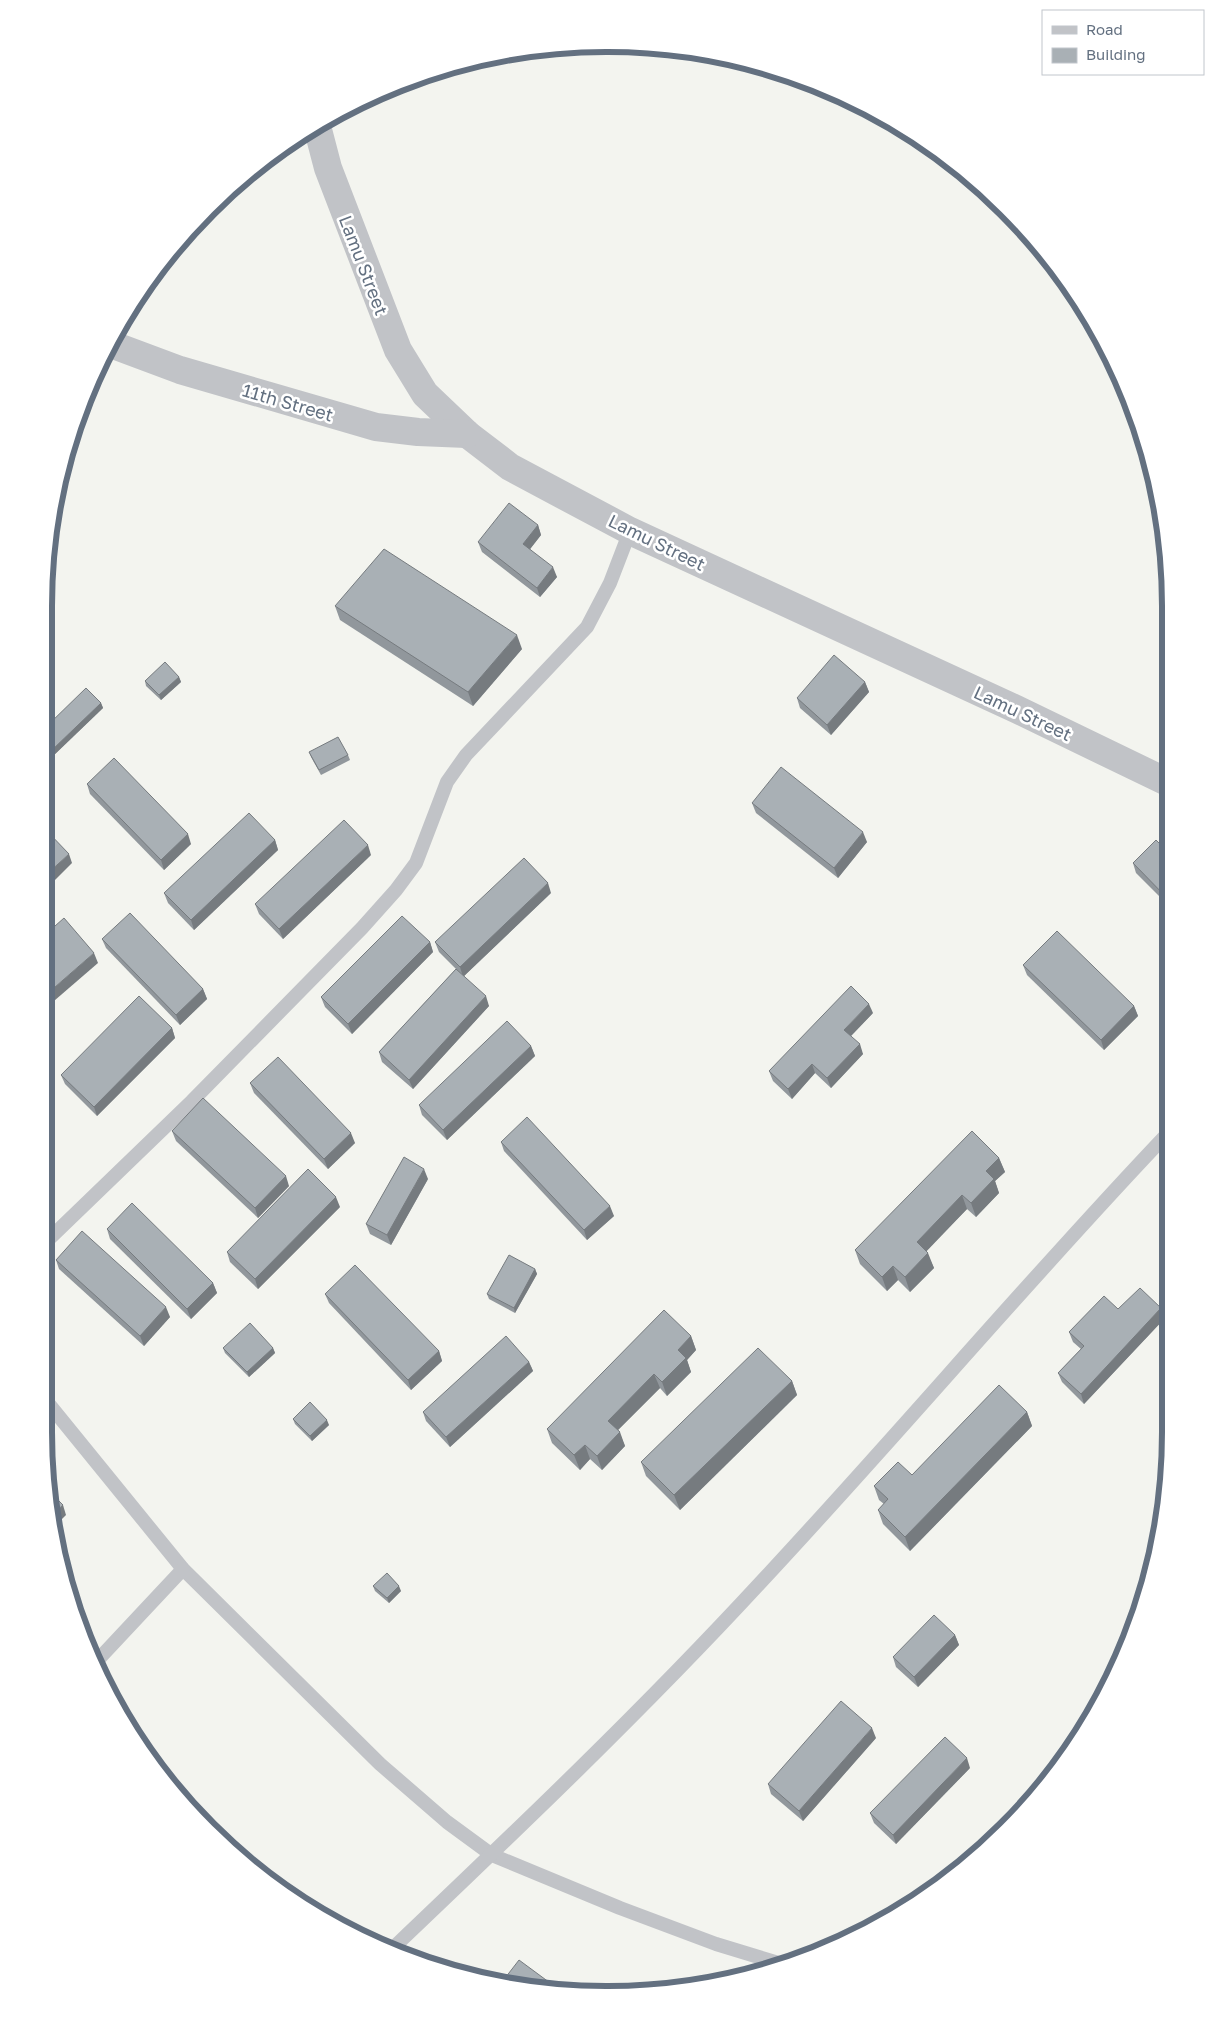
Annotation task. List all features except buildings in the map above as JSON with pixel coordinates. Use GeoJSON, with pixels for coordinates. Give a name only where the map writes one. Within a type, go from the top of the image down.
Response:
{"type":"FeatureCollection","features":[{"type":"Feature","properties":{"kind":"street","name":"Lamu Street"},"geometry":{"type":"LineString","coordinates":[[319,134],[328,168],[376,299],[398,350],[425,394],[467,434],[510,467],[630,531],[998,701],[1162,781]]}},
{"type":"Feature","properties":{"kind":"street","name":"11th Street"},"geometry":{"type":"LineString","coordinates":[[118,347],[180,370],[376,427],[418,432],[467,434]]}},
{"type":"Feature","properties":{"kind":"lane"},"geometry":{"type":"LineString","coordinates":[[52,1236],[192,1101],[362,928],[396,890],[416,863],[447,782],[466,755],[587,627],[610,584],[630,531]]}},
{"type":"Feature","properties":{"kind":"lane"},"geometry":{"type":"LineString","coordinates":[[397,1944],[619,1731],[761,1582],[1051,1258],[1162,1139]]}},
{"type":"Feature","properties":{"kind":"lane"},"geometry":{"type":"LineString","coordinates":[[52,1408],[183,1569],[380,1764],[447,1822],[492,1855],[620,1908],[716,1944],[771,1961]]}},
{"type":"Feature","properties":{"kind":"lane"},"geometry":{"type":"LineString","coordinates":[[101,1656],[183,1569]]}}]}
